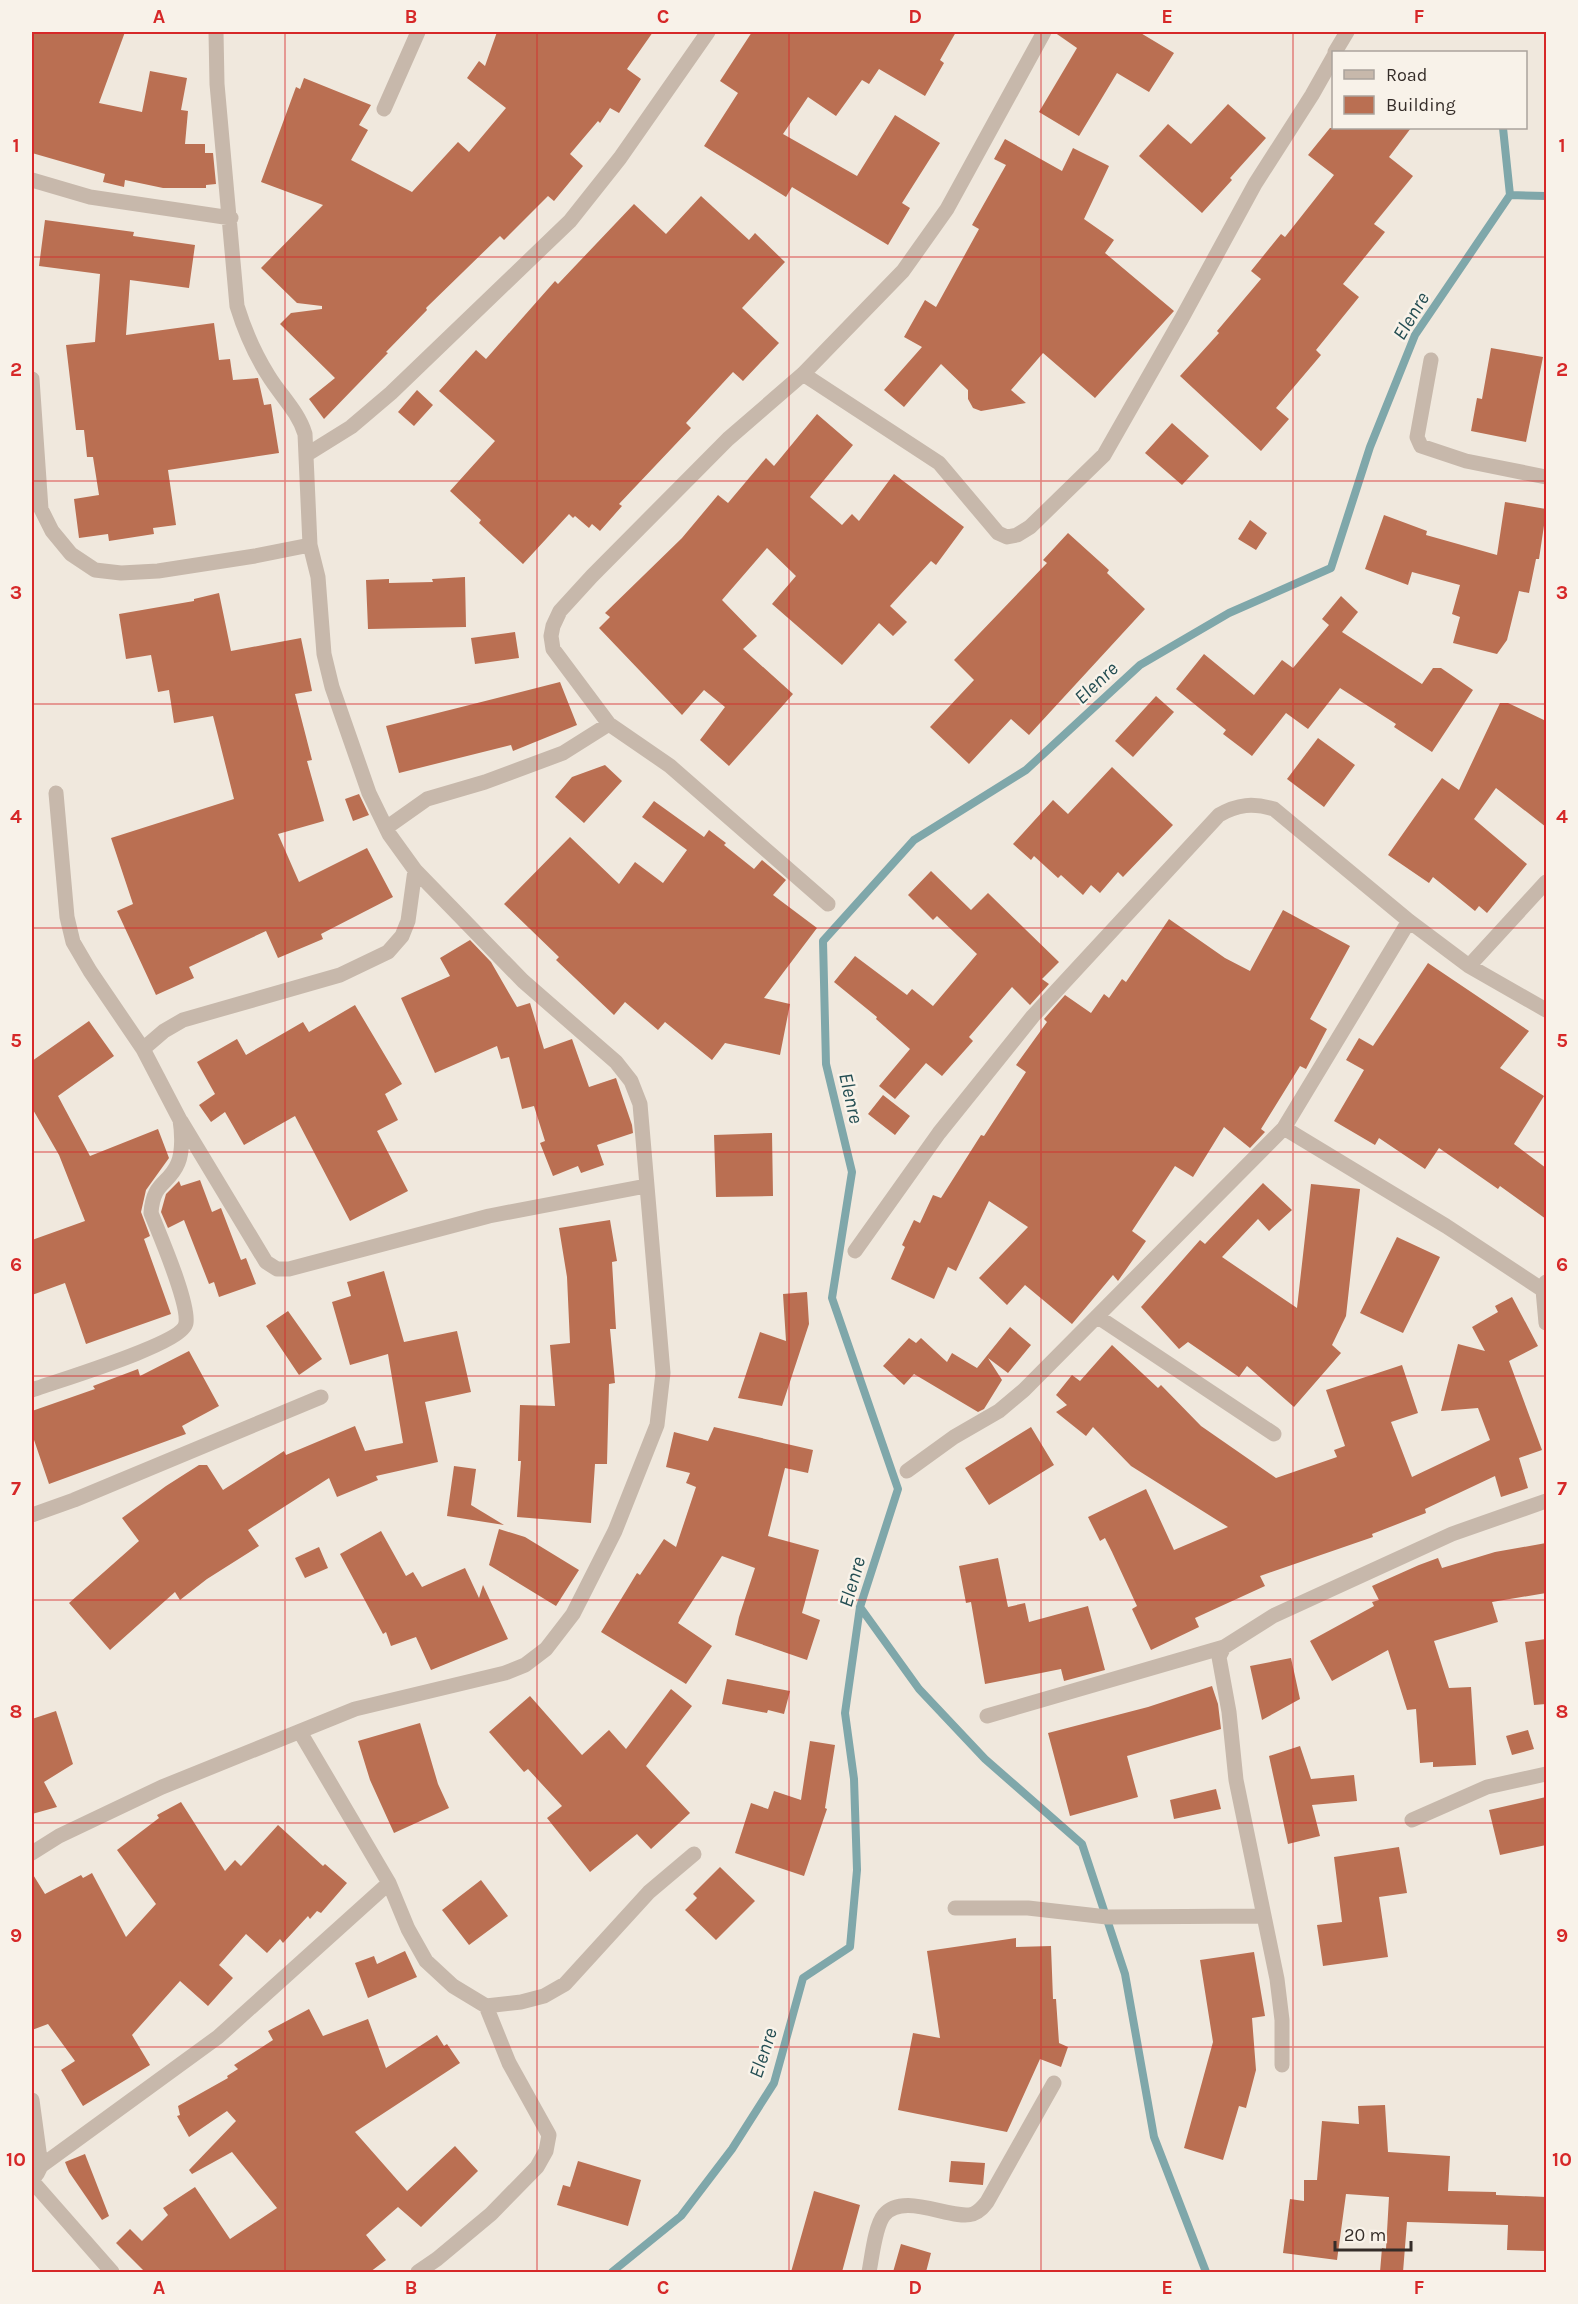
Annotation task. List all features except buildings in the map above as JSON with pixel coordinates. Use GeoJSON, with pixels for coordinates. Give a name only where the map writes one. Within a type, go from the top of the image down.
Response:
{"type":"FeatureCollection","features":[{"type":"Feature","properties":{"kind":"street"},"geometry":{"type":"LineString","coordinates":[[32,1853],[59,1836],[162,1787],[355,1709],[525,1665],[546,1649],[573,1614],[615,1531],[657,1425],[663,1373],[640,1104],[631,1081],[616,1062],[523,981],[415,870],[386,828],[369,793],[332,687],[324,654],[318,577],[310,545],[305,434],[301,422],[269,376],[247,338],[237,306],[231,218],[217,84],[216,32]]}},
{"type":"Feature","properties":{"kind":"street"},"geometry":{"type":"LineString","coordinates":[[384,109],[417,32]]}},
{"type":"Feature","properties":{"kind":"street"},"geometry":{"type":"LineString","coordinates":[[306,454],[351,427],[391,393],[570,221],[620,158],[708,32]]}},
{"type":"Feature","properties":{"kind":"street"},"geometry":{"type":"LineString","coordinates":[[828,904],[670,766],[609,724],[553,649],[551,636],[553,626],[560,611],[728,439],[803,374],[903,271],[947,209],[1044,32]]}},
{"type":"Feature","properties":{"kind":"street"},"geometry":{"type":"LineString","coordinates":[[1336,51],[1347,32]]}},
{"type":"Feature","properties":{"kind":"street"},"geometry":{"type":"LineString","coordinates":[[803,374],[939,463],[998,533],[1007,537],[1017,535],[1030,527],[1104,455],[1255,184],[1312,95],[1332,58]]}},
{"type":"Feature","properties":{"kind":"street"},"geometry":{"type":"LineString","coordinates":[[32,180],[90,197],[231,218]]}},
{"type":"Feature","properties":{"kind":"street"},"geometry":{"type":"LineString","coordinates":[[1431,360],[1417,437],[1421,446],[1466,461],[1546,477]]}},
{"type":"Feature","properties":{"kind":"street"},"geometry":{"type":"LineString","coordinates":[[32,379],[41,509],[52,531],[71,554],[95,570],[121,573],[158,571],[310,545]]}},
{"type":"Feature","properties":{"kind":"street"},"geometry":{"type":"LineString","coordinates":[[386,828],[427,799],[485,782],[563,753],[609,724]]}},
{"type":"Feature","properties":{"kind":"street"},"geometry":{"type":"LineString","coordinates":[[56,793],[67,917],[73,942],[143,1050],[180,1120],[266,1262],[277,1269],[289,1269],[489,1216],[646,1186]]}},
{"type":"Feature","properties":{"kind":"street"},"geometry":{"type":"LineString","coordinates":[[855,1251],[939,1133],[1033,1016],[1219,815],[1235,806],[1256,804],[1274,808],[1409,921],[1469,966],[1546,1010]]}},
{"type":"Feature","properties":{"kind":"street"},"geometry":{"type":"LineString","coordinates":[[143,1050],[164,1031],[183,1020],[340,975],[388,952],[402,936],[408,921],[415,870]]}},
{"type":"Feature","properties":{"kind":"street"},"geometry":{"type":"LineString","coordinates":[[1469,966],[1546,882]]}},
{"type":"Feature","properties":{"kind":"street"},"geometry":{"type":"LineString","coordinates":[[908,1470],[954,1437],[999,1411],[1024,1390],[1284,1128],[1409,921]]}},
{"type":"Feature","properties":{"kind":"street"},"geometry":{"type":"LineString","coordinates":[[32,1390],[156,1347],[184,1329],[186,1321],[181,1292],[151,1213],[152,1199],[158,1187],[178,1163],[182,1132],[180,1120]]}},
{"type":"Feature","properties":{"kind":"street"},"geometry":{"type":"LineString","coordinates":[[1284,1128],[1545,1286],[1546,1323]]}},
{"type":"Feature","properties":{"kind":"street"},"geometry":{"type":"LineString","coordinates":[[1098,1317],[1274,1434]]}},
{"type":"Feature","properties":{"kind":"street"},"geometry":{"type":"LineString","coordinates":[[32,1515],[74,1500],[321,1397]]}},
{"type":"Feature","properties":{"kind":"street"},"geometry":{"type":"LineString","coordinates":[[987,1716],[1224,1647],[1274,1616],[1452,1534],[1546,1501]]}},
{"type":"Feature","properties":{"kind":"street"},"geometry":{"type":"LineString","coordinates":[[1224,1647],[1219,1657],[1236,1780],[1277,1979],[1282,2020],[1282,2066]]}},
{"type":"Feature","properties":{"kind":"street"},"geometry":{"type":"LineString","coordinates":[[300,1732],[389,1883],[408,1929],[426,1961],[453,1986],[486,2006],[508,2063],[549,2135],[546,2151],[537,2167],[491,2214],[418,2272]]}},
{"type":"Feature","properties":{"kind":"street"},"geometry":{"type":"LineString","coordinates":[[1412,1820],[1487,1787],[1546,1774]]}},
{"type":"Feature","properties":{"kind":"street"},"geometry":{"type":"LineString","coordinates":[[486,2006],[521,2002],[544,1996],[565,1984],[649,1892],[694,1854]]}},
{"type":"Feature","properties":{"kind":"street"},"geometry":{"type":"LineString","coordinates":[[112,2272],[32,2181],[41,2166],[218,2037],[389,1883]]}},
{"type":"Feature","properties":{"kind":"street"},"geometry":{"type":"LineString","coordinates":[[955,1908],[1028,1908],[1107,1917],[1263,1916]]}},
{"type":"Feature","properties":{"kind":"street"},"geometry":{"type":"LineString","coordinates":[[869,2272],[879,2225],[884,2215],[891,2209],[900,2205],[971,2215],[979,2211],[987,2202],[1054,2083]]}},
{"type":"Feature","properties":{"kind":"street"},"geometry":{"type":"LineString","coordinates":[[32,2100],[41,2166]]}},
{"type":"Feature","properties":{"kind":"waterway","name":"Elenre"},"geometry":{"type":"LineString","coordinates":[[612,2272],[681,2216],[732,2149],[774,2083],[803,1978],[850,1947],[857,1870],[854,1779],[845,1713],[860,1607],[898,1489],[832,1298],[852,1172],[826,1064],[823,941],[914,840],[1026,770],[1140,665],[1229,613],[1331,568],[1370,447],[1415,335],[1510,195],[1503,129]]}},
{"type":"Feature","properties":{"kind":"waterway"},"geometry":{"type":"LineString","coordinates":[[1510,195],[1546,196]]}},
{"type":"Feature","properties":{"kind":"waterway"},"geometry":{"type":"LineString","coordinates":[[860,1607],[919,1689],[985,1759],[1082,1844],[1125,1974],[1154,2137],[1206,2272]]}}]}
